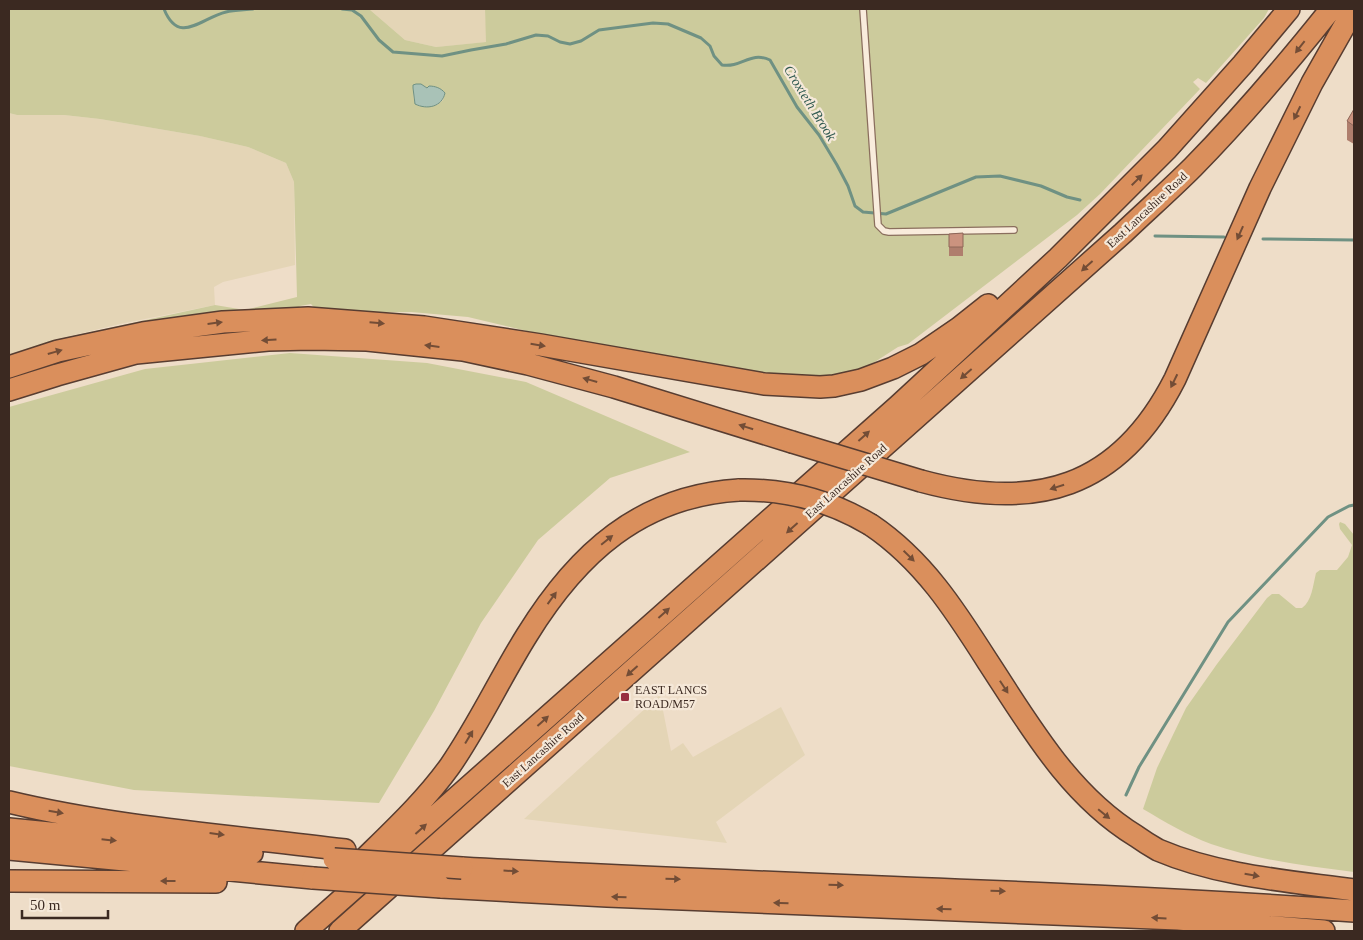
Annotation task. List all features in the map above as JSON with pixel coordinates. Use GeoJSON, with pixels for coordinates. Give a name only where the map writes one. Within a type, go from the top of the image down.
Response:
{"type":"FeatureCollection","features":[{"type":"Feature","properties":{"kind":"highway","name":"East Lancashire Road"},"geometry":{"type":"LineString","coordinates":[[306,931],[898,406],[1058,258],[1185,129],[1289,9]]}},
{"type":"Feature","properties":{"kind":"highway","name":"East Lancashire Road"},"geometry":{"type":"LineString","coordinates":[[340,931],[1130,226],[1192,168],[1242,115],[1293,57],[1330,9]]}},
{"type":"Feature","properties":{"kind":"highway"},"geometry":{"type":"LineString","coordinates":[[9,390],[136,353],[268,340],[311,338],[367,340],[463,350],[536,366],[623,389],[947,488],[986,494],[1013,495],[1045,491],[1074,481],[1100,468],[1120,453],[1137,437],[1168,394],[1260,188],[1312,83],[1354,9]]}},
{"type":"Feature","properties":{"kind":"highway"},"geometry":{"type":"LineString","coordinates":[[9,367],[58,351],[143,333],[224,322],[308,318],[424,327],[541,345],[764,384],[804,387],[834,386],[861,380],[884,372],[920,354],[959,328],[1102,214]]}},
{"type":"Feature","properties":{"kind":"highway"},"geometry":{"type":"LineString","coordinates":[[290,931],[420,804],[469,737],[526,635],[571,573],[588,555],[616,532],[641,517],[663,507],[704,495],[740,490],[780,492],[806,497],[834,506],[871,525],[912,558],[947,599],[1032,730],[1080,792],[1126,830],[1157,850],[1194,862],[1232,872],[1354,890]]}},
{"type":"Feature","properties":{"kind":"highway"},"geometry":{"type":"LineString","coordinates":[[9,802],[115,822],[340,854],[462,868],[1111,896],[1354,911]]}},
{"type":"Feature","properties":{"kind":"highway"},"geometry":{"type":"LineString","coordinates":[[9,829],[156,844],[340,854]]}},
{"type":"Feature","properties":{"kind":"highway"},"geometry":{"type":"LineString","coordinates":[[9,848],[309,882]]}},
{"type":"Feature","properties":{"kind":"highway"},"geometry":{"type":"LineString","coordinates":[[9,881],[375,882],[608,896],[1178,919],[1324,931]]}},
{"type":"Feature","properties":{"kind":"highway"},"geometry":{"type":"LineString","coordinates":[[1186,931],[1294,929]]}},
{"type":"Feature","properties":{"kind":"lane"},"geometry":{"type":"LineString","coordinates":[[863,9],[876,211],[880,228],[889,232],[1014,230]]}},
{"type":"Feature","properties":{"kind":"shaded area"},"geometry":{"type":"Polygon","coordinates":[[[369,9],[485,9],[487,42],[436,47],[405,40],[369,9]]]}},
{"type":"Feature","properties":{"kind":"shaded area"},"geometry":{"type":"Polygon","coordinates":[[[421,84],[427,88],[431,86],[440,89],[445,93],[443,98],[437,104],[429,107],[415,104],[413,85],[421,84]]]}},
{"type":"Feature","properties":{"kind":"shaded area"},"geometry":{"type":"Polygon","coordinates":[[[9,113],[17,115],[64,115],[100,119],[200,136],[248,147],[286,163],[294,182],[295,265],[223,282],[214,287],[215,305],[120,324],[49,341],[9,355],[9,113]]]}},
{"type":"Feature","properties":{"kind":"shaded area"},"geometry":{"type":"Polygon","coordinates":[[[660,695],[671,751],[683,743],[693,757],[781,707],[805,755],[716,822],[727,843],[524,819],[660,695]]]}},
{"type":"Feature","properties":{"kind":"green space"},"geometry":{"type":"Polygon","coordinates":[[[9,9],[369,9],[405,40],[436,47],[486,42],[485,9],[1269,9],[1264,18],[1206,83],[1198,78],[1193,82],[1200,89],[1100,194],[1077,215],[908,344],[898,347],[858,375],[806,381],[594,347],[468,317],[411,312],[319,313],[311,304],[300,306],[293,314],[9,363],[9,355],[49,341],[215,305],[245,310],[297,297],[294,182],[286,163],[248,147],[200,136],[100,119],[64,115],[17,115],[9,113],[9,9]],[[413,85],[414,101],[419,106],[437,105],[443,100],[445,93],[440,89],[429,86],[427,88],[423,85],[413,85]]]}},
{"type":"Feature","properties":{"kind":"green space"},"geometry":{"type":"Polygon","coordinates":[[[290,353],[427,363],[526,382],[690,452],[610,478],[538,540],[481,623],[434,711],[379,803],[134,790],[9,766],[9,407],[145,369],[290,353]]]}},
{"type":"Feature","properties":{"kind":"green space"},"geometry":{"type":"Polygon","coordinates":[[[1340,522],[1345,524],[1354,535],[1354,872],[1282,862],[1228,850],[1193,837],[1143,809],[1157,768],[1186,708],[1267,598],[1272,594],[1279,594],[1296,608],[1302,608],[1310,597],[1316,573],[1320,570],[1337,570],[1348,557],[1352,545],[1340,529],[1340,522]]]}},
{"type":"Feature","properties":{"kind":"building"},"geometry":{"type":"Polygon","coordinates":[[[1354,109],[1354,126],[1347,121],[1354,109]]]}},
{"type":"Feature","properties":{"kind":"building"},"geometry":{"type":"Polygon","coordinates":[[[963,233],[963,247],[949,247],[949,234],[963,233]]]}},
{"type":"Feature","properties":{"kind":"waterway","name":"Croxteth Brook"},"geometry":{"type":"LineString","coordinates":[[164,9],[176,26],[184,28],[191,27],[226,12],[253,9]]}},
{"type":"Feature","properties":{"kind":"waterway","name":"Croxteth Brook"},"geometry":{"type":"LineString","coordinates":[[342,9],[352,10],[361,16],[379,40],[393,52],[442,56],[506,44],[536,35],[548,36],[560,42],[570,44],[581,41],[599,30],[653,23],[668,24],[701,38],[710,46],[714,56],[722,65],[735,64],[757,57],[770,60],[797,107],[819,135],[837,165],[848,186],[855,206],[863,212],[886,214],[976,177],[1000,176],[1041,186],[1067,197],[1080,200]]}},
{"type":"Feature","properties":{"kind":"waterway"},"geometry":{"type":"LineString","coordinates":[[1155,236],[1224,237]]}},
{"type":"Feature","properties":{"kind":"waterway"},"geometry":{"type":"LineString","coordinates":[[1263,239],[1354,240]]}},
{"type":"Feature","properties":{"kind":"waterway"},"geometry":{"type":"LineString","coordinates":[[1126,795],[1139,767],[1228,622],[1328,517],[1354,505]]}},
{"type":"Feature","properties":{"kind":"place","name":"EAST LANCS ROAD/M57"},"geometry":{"type":"Point","coordinates":[625,697]}}]}
